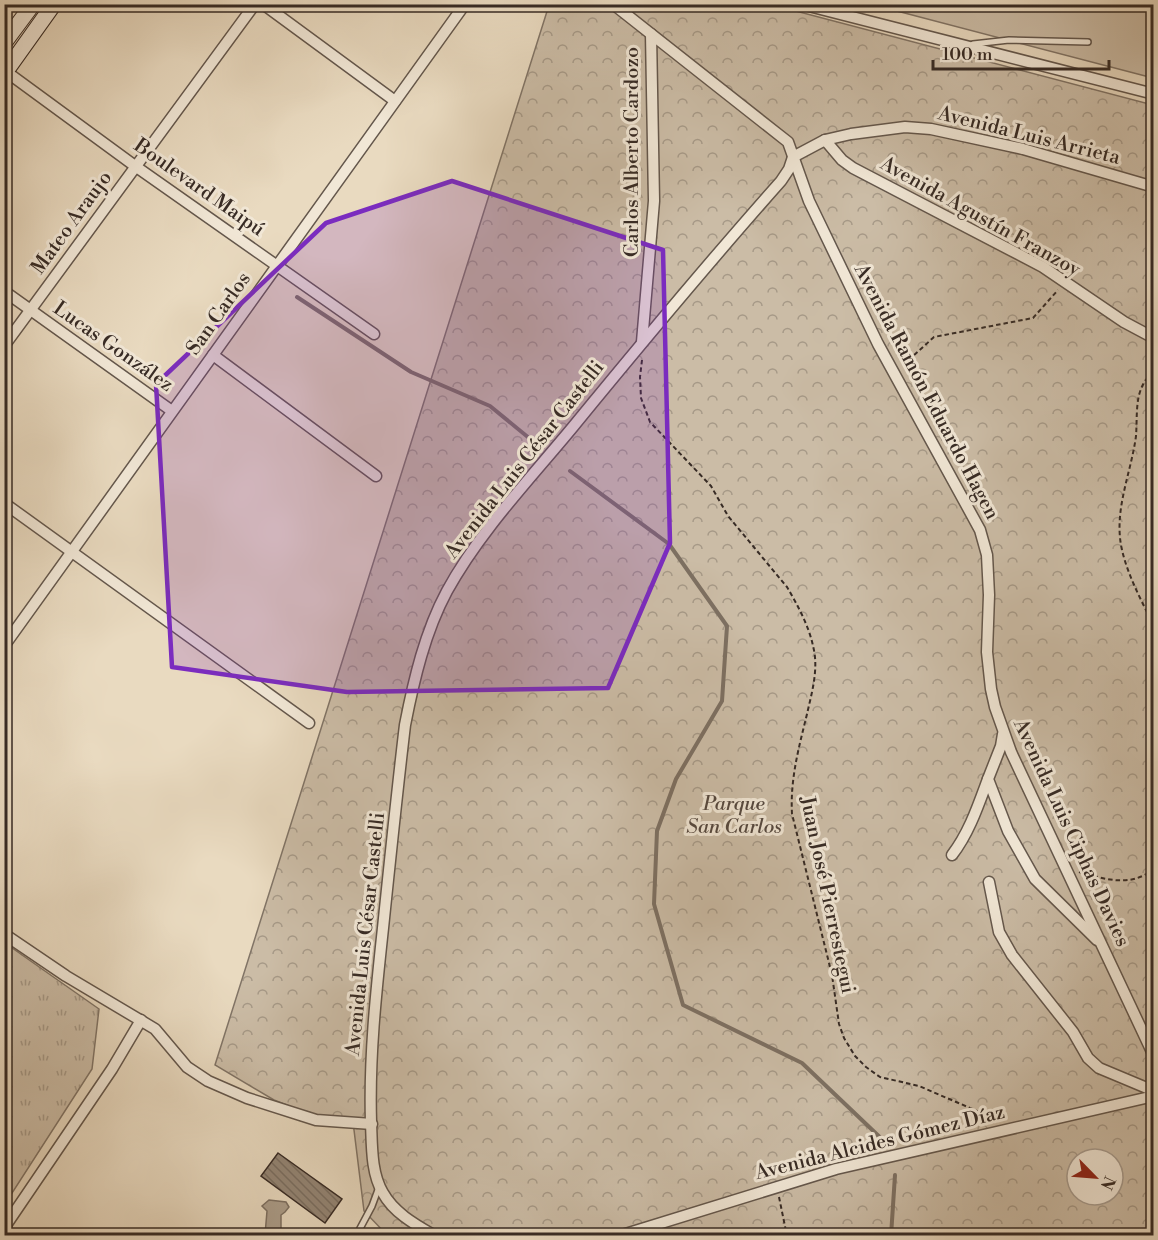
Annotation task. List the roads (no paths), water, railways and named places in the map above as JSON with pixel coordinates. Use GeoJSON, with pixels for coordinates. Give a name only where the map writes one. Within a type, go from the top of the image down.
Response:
{"type":"FeatureCollection","features":[{"type":"Feature","properties":{"kind":"main road"},"geometry":{"type":"LineString","coordinates":[[4,44],[33,4]]}},
{"type":"Feature","properties":{"kind":"main road"},"geometry":{"type":"LineString","coordinates":[[5,72],[54,4]]}},
{"type":"Feature","properties":{"kind":"street","name":"Mateo Araujo"},"geometry":{"type":"LineString","coordinates":[[4,346],[255,4]]}},
{"type":"Feature","properties":{"kind":"street"},"geometry":{"type":"LineString","coordinates":[[263,4],[395,102]]}},
{"type":"Feature","properties":{"kind":"street","name":"San Carlos"},"geometry":{"type":"LineString","coordinates":[[4,646],[465,4]]}},
{"type":"Feature","properties":{"kind":"street","name":"Avenida Ramón Eduardo Hagen"},"geometry":{"type":"LineString","coordinates":[[613,4],[788,142],[809,201],[878,345],[980,530],[987,555],[989,595],[987,652]]}},
{"type":"Feature","properties":{"kind":"street"},"geometry":{"type":"LineString","coordinates":[[801,4],[1154,94]]}},
{"type":"Feature","properties":{"kind":"street","name":"Carlos Alberto Cardozo"},"geometry":{"type":"LineString","coordinates":[[642,342],[654,201],[651,34]]}},
{"type":"Feature","properties":{"kind":"street","name":"Boulevard Maipú"},"geometry":{"type":"LineString","coordinates":[[5,72],[374,334]]}},
{"type":"Feature","properties":{"kind":"street","name":"Avenida Luis Arrieta"},"geometry":{"type":"LineString","coordinates":[[793,157],[825,140],[851,134],[904,127],[931,129],[1023,149],[1154,187]]}},
{"type":"Feature","properties":{"kind":"street","name":"Avenida Agustín Franzoy"},"geometry":{"type":"LineString","coordinates":[[825,140],[842,160],[853,168],[1043,267],[1124,322],[1154,338]]}},
{"type":"Feature","properties":{"kind":"street","name":"Avenida Luis César Castelli"},"geometry":{"type":"LineString","coordinates":[[372,1124],[370,1084],[374,1018],[405,725],[411,694],[432,621],[453,582],[503,510],[698,274],[781,181],[793,157]]}},
{"type":"Feature","properties":{"kind":"street","name":"Lucas González"},"geometry":{"type":"LineString","coordinates":[[4,291],[172,411]]}},
{"type":"Feature","properties":{"kind":"street"},"geometry":{"type":"LineString","coordinates":[[213,355],[376,476]]}},
{"type":"Feature","properties":{"kind":"street"},"geometry":{"type":"LineString","coordinates":[[4,503],[309,723]]}},
{"type":"Feature","properties":{"kind":"street","name":"Avenida Luis Ciphas Davies"},"geometry":{"type":"LineString","coordinates":[[987,652],[995,707],[1011,752],[1154,1056]]}},
{"type":"Feature","properties":{"kind":"street"},"geometry":{"type":"LineString","coordinates":[[952,855],[971,823],[1001,746],[1003,732],[995,707]]}},
{"type":"Feature","properties":{"kind":"street"},"geometry":{"type":"LineString","coordinates":[[988,779],[1008,831],[1035,879],[1103,947]]}},
{"type":"Feature","properties":{"kind":"street"},"geometry":{"type":"LineString","coordinates":[[989,882],[999,932],[1012,955],[1073,1032],[1088,1058],[1099,1068],[1154,1091]]}},
{"type":"Feature","properties":{"kind":"street"},"geometry":{"type":"LineString","coordinates":[[4,934],[66,976],[155,1029],[187,1067],[208,1081],[247,1098],[316,1120],[372,1124],[372,1154],[382,1193],[394,1208],[418,1227],[435,1236]]}},
{"type":"Feature","properties":{"kind":"street"},"geometry":{"type":"LineString","coordinates":[[4,1228],[112,1069],[141,1020]]}},
{"type":"Feature","properties":{"kind":"street","name":"Avenida Alcides Gómez Díaz"},"geometry":{"type":"LineString","coordinates":[[619,1236],[836,1169],[1154,1096]]}},
{"type":"Feature","properties":{"kind":"lane"},"geometry":{"type":"LineString","coordinates":[[961,45],[1009,40],[1088,42]]}},
{"type":"Feature","properties":{"kind":"lane"},"geometry":{"type":"LineString","coordinates":[[356,1236],[380,1185]]}},
{"type":"Feature","properties":{"kind":"waterway"},"geometry":{"type":"LineString","coordinates":[[297,297],[411,372],[490,406],[540,447]]}},
{"type":"Feature","properties":{"kind":"waterway"},"geometry":{"type":"LineString","coordinates":[[570,471],[669,544],[727,626],[722,701],[676,779],[657,831],[654,904],[683,1005],[802,1063],[886,1143]]}},
{"type":"Feature","properties":{"kind":"waterway"},"geometry":{"type":"LineString","coordinates":[[891,1236],[895,1175]]}},
{"type":"Feature","properties":{"kind":"park label","name":"Parque San Carlos"},"geometry":{"type":"Point","coordinates":[734,816]}}]}
